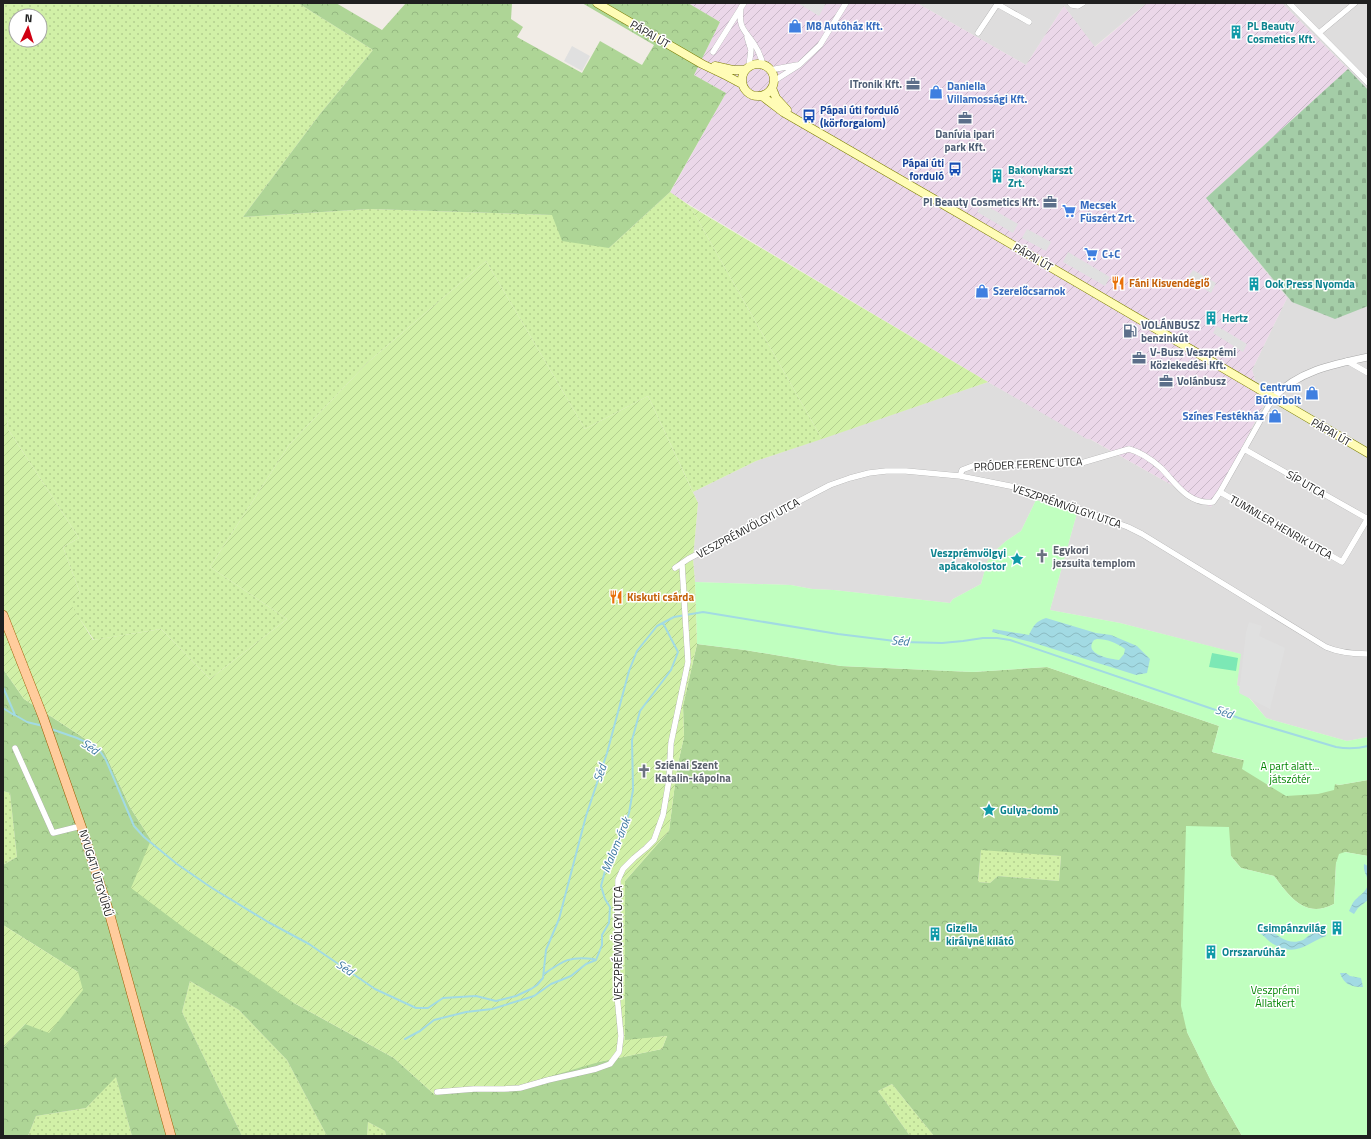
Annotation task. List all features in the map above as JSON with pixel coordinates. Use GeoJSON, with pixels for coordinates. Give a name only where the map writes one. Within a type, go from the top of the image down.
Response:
{"type":"FeatureCollection","features":[{"type":"Feature","properties":{"kind":"main road","name":"PÁPAI ÚT"},"geometry":{"type":"LineString","coordinates":[[597,3],[702,64],[742,84]]}},
{"type":"Feature","properties":{"kind":"main road","name":"PÁPAI ÚT"},"geometry":{"type":"LineString","coordinates":[[702,64],[733,70],[747,68]]}},
{"type":"Feature","properties":{"kind":"main road"},"geometry":{"type":"LineString","coordinates":[[754,64],[763,65],[770,70],[773,76],[773,84],[767,93],[762,96],[750,95],[745,91],[742,84],[742,77],[747,68],[754,64]]}},
{"type":"Feature","properties":{"kind":"main road","name":"PÁPAI ÚT"},"geometry":{"type":"LineString","coordinates":[[773,84],[776,98],[792,117]]}},
{"type":"Feature","properties":{"kind":"main road","name":"PÁPAI ÚT"},"geometry":{"type":"LineString","coordinates":[[762,96],[783,112],[1368,453]]}},
{"type":"Feature","properties":{"kind":"main road","name":"NYUGATI ÚTGYŰRŰ"},"geometry":{"type":"LineString","coordinates":[[3,615],[53,744],[109,912],[171,1136]]}},
{"type":"Feature","properties":{"kind":"street"},"geometry":{"type":"LineString","coordinates":[[773,84],[799,65],[820,45],[846,3]]}},
{"type":"Feature","properties":{"kind":"street"},"geometry":{"type":"LineString","coordinates":[[1070,3],[1072,6],[1080,5]]}},
{"type":"Feature","properties":{"kind":"street"},"geometry":{"type":"LineString","coordinates":[[1289,3],[1368,83]]}},
{"type":"Feature","properties":{"kind":"street"},"geometry":{"type":"LineString","coordinates":[[1319,33],[1355,3]]}},
{"type":"Feature","properties":{"kind":"street"},"geometry":{"type":"LineString","coordinates":[[978,34],[997,4],[1029,22]]}},
{"type":"Feature","properties":{"kind":"street"},"geometry":{"type":"LineString","coordinates":[[743,5],[740,20],[747,35],[751,50],[747,68]]}},
{"type":"Feature","properties":{"kind":"street"},"geometry":{"type":"LineString","coordinates":[[713,52],[743,5]]}},
{"type":"Feature","properties":{"kind":"street"},"geometry":{"type":"LineString","coordinates":[[747,35],[755,45],[763,65]]}},
{"type":"Feature","properties":{"kind":"street"},"geometry":{"type":"LineString","coordinates":[[770,70],[799,65]]}},
{"type":"Feature","properties":{"kind":"street"},"geometry":{"type":"LineString","coordinates":[[1220,492],[1273,398],[1282,390],[1304,376],[1330,365],[1368,357]]}},
{"type":"Feature","properties":{"kind":"street"},"geometry":{"type":"LineString","coordinates":[[1347,361],[1368,373]]}},
{"type":"Feature","properties":{"kind":"street","name":"PRÓDER FERENC UTCA"},"geometry":{"type":"LineString","coordinates":[[960,476],[962,470],[975,466],[1078,464],[1129,448],[1157,465],[1178,489],[1195,500],[1206,503],[1213,502],[1220,492]]}},
{"type":"Feature","properties":{"kind":"street","name":"SÍP UTCA"},"geometry":{"type":"LineString","coordinates":[[1244,449],[1368,519]]}},
{"type":"Feature","properties":{"kind":"street","name":"VESZPRÉMVÖLGYI UTCA"},"geometry":{"type":"LineString","coordinates":[[675,568],[830,485],[850,478],[869,473],[886,471],[925,472],[960,476],[1020,488],[1128,527],[1202,570],[1326,647],[1346,653],[1368,654]]}},
{"type":"Feature","properties":{"kind":"street","name":"TUMMLER HENRIK UTCA"},"geometry":{"type":"LineString","coordinates":[[1220,492],[1342,562],[1368,519]]}},
{"type":"Feature","properties":{"kind":"street","name":"VESZPRÉMVÖLGYI UTCA"},"geometry":{"type":"LineString","coordinates":[[437,1092],[474,1089],[520,1088],[596,1069],[610,1064],[619,1052],[621,1036],[617,995],[616,957],[618,880],[623,869],[654,840],[663,815],[669,780],[671,743],[688,662],[682,564]]}},
{"type":"Feature","properties":{"kind":"street"},"geometry":{"type":"LineString","coordinates":[[15,748],[51,834],[81,826]]}},
{"type":"Feature","properties":{"kind":"shaded area"},"geometry":{"type":"Polygon","coordinates":[[[688,3],[917,3],[1026,65],[1064,6],[1095,47],[1147,3],[1282,3],[1348,69],[1206,198],[1287,298],[1252,370],[1263,406],[1211,507],[1090,439],[1087,439],[988,382],[670,193],[726,93],[694,75],[720,22],[688,3]]]}},
{"type":"Feature","properties":{"kind":"shaded area"},"geometry":{"type":"Polygon","coordinates":[[[798,3],[826,3],[819,16],[798,3]]]}},
{"type":"Feature","properties":{"kind":"shaded area"},"geometry":{"type":"Polygon","coordinates":[[[917,3],[1147,3],[1094,47],[1064,6],[1026,65],[917,3]]]}},
{"type":"Feature","properties":{"kind":"shaded area"},"geometry":{"type":"Polygon","coordinates":[[[1282,3],[1368,3],[1368,737],[1347,741],[1266,718],[1245,690],[1237,685],[1240,654],[1120,623],[1050,610],[1077,513],[1036,500],[1021,531],[1006,541],[995,551],[987,562],[981,584],[953,599],[950,603],[834,590],[812,589],[791,585],[695,582],[693,559],[698,503],[693,492],[756,461],[988,382],[1211,507],[1263,406],[1252,370],[1287,298],[1206,198],[1348,69],[1282,3]]]}},
{"type":"Feature","properties":{"kind":"shaded area"},"geometry":{"type":"Polygon","coordinates":[[[572,46],[590,56],[582,71],[564,61],[572,46]]]}},
{"type":"Feature","properties":{"kind":"shaded area"},"geometry":{"type":"Polygon","coordinates":[[[982,203],[1018,224],[1013,233],[977,212],[982,203]]]}},
{"type":"Feature","properties":{"kind":"shaded area"},"geometry":{"type":"Polygon","coordinates":[[[1027,229],[1051,242],[1046,251],[1022,238],[1027,229]]]}},
{"type":"Feature","properties":{"kind":"shaded area"},"geometry":{"type":"Polygon","coordinates":[[[1068,252],[1110,277],[1105,286],[1063,262],[1068,252]]]}},
{"type":"Feature","properties":{"kind":"shaded area"},"geometry":{"type":"Polygon","coordinates":[[[1193,270],[1216,283],[1211,293],[1187,279],[1193,270]]]}},
{"type":"Feature","properties":{"kind":"shaded area"},"geometry":{"type":"Polygon","coordinates":[[[1217,326],[1247,344],[1243,352],[1213,333],[1217,326]]]}},
{"type":"Feature","properties":{"kind":"shaded area"},"geometry":{"type":"Polygon","coordinates":[[[1249,622],[1262,626],[1259,636],[1285,648],[1270,709],[1239,693],[1246,633],[1249,622]]]}},
{"type":"Feature","properties":{"kind":"green space"},"geometry":{"type":"Polygon","coordinates":[[[3,3],[298,3],[373,50],[320,114],[243,217],[370,209],[553,215],[609,248],[670,192],[690,206],[822,439],[756,461],[693,492],[648,396],[585,429],[486,261],[367,363],[289,445],[210,567],[287,619],[210,679],[161,629],[94,640],[69,603],[80,593],[63,547],[79,538],[8,429],[7,418],[3,414],[3,3]]]}},
{"type":"Feature","properties":{"kind":"green space"},"geometry":{"type":"Polygon","coordinates":[[[298,3],[336,3],[382,30],[406,3],[512,3],[511,19],[523,27],[517,37],[582,73],[600,41],[642,65],[654,45],[582,3],[688,3],[720,22],[694,75],[726,93],[670,192],[609,248],[562,241],[552,215],[370,209],[243,217],[320,114],[373,50],[298,3]]]}},
{"type":"Feature","properties":{"kind":"green space"},"geometry":{"type":"Polygon","coordinates":[[[1348,69],[1368,90],[1368,306],[1335,319],[1292,302],[1206,198],[1348,69]]]}},
{"type":"Feature","properties":{"kind":"green space"},"geometry":{"type":"Polygon","coordinates":[[[690,206],[988,382],[822,439],[690,206]]]}},
{"type":"Feature","properties":{"kind":"green space"},"geometry":{"type":"Polygon","coordinates":[[[486,261],[585,429],[648,396],[698,503],[693,559],[697,644],[683,706],[684,737],[677,768],[669,831],[625,881],[625,1040],[667,1036],[662,1049],[599,1062],[520,1085],[435,1095],[394,1058],[294,1003],[187,930],[131,888],[151,840],[130,807],[104,751],[24,699],[3,669],[3,414],[7,418],[8,429],[79,538],[63,547],[80,593],[70,603],[93,640],[161,629],[210,679],[287,619],[210,567],[289,445],[367,363],[486,261]]]}},
{"type":"Feature","properties":{"kind":"green space","name":"A part alatt... játszótér"},"geometry":{"type":"Polygon","coordinates":[[[1036,500],[1077,513],[1050,610],[1120,623],[1241,654],[1237,685],[1245,690],[1245,693],[1266,718],[1347,741],[1368,737],[1368,780],[1339,785],[1335,784],[1334,790],[1318,794],[1286,796],[1242,769],[1244,760],[1212,752],[1219,726],[1047,667],[973,672],[841,666],[745,650],[697,644],[695,582],[791,585],[812,589],[834,590],[950,603],[953,599],[981,584],[987,562],[995,551],[1006,541],[1021,531],[1036,500]]]}},
{"type":"Feature","properties":{"kind":"green space"},"geometry":{"type":"Polygon","coordinates":[[[697,644],[745,650],[841,666],[973,672],[1047,667],[1219,726],[1212,752],[1339,785],[1368,780],[1368,856],[1345,852],[1336,863],[1334,904],[1324,908],[1315,909],[1299,904],[1292,898],[1274,876],[1241,868],[1231,856],[1187,1032],[1213,1085],[1242,1136],[934,1136],[892,1084],[878,1091],[910,1136],[386,1136],[385,1131],[368,1122],[367,1136],[327,1136],[287,1060],[239,1010],[190,981],[182,1012],[242,1136],[132,1136],[116,1077],[86,1108],[36,1116],[28,1136],[3,1136],[3,1048],[78,972],[3,925],[3,865],[17,857],[10,793],[3,791],[3,669],[24,699],[104,751],[130,807],[151,840],[294,1003],[394,1058],[435,1095],[662,1049],[667,1036],[625,1041],[625,881],[669,831],[677,768],[684,737],[683,706],[697,644]],[[981,850],[978,882],[990,883],[998,876],[1059,881],[1061,856],[981,850]]]}},
{"type":"Feature","properties":{"kind":"green space"},"geometry":{"type":"Polygon","coordinates":[[[1212,653],[1238,658],[1236,671],[1209,667],[1212,653]]]}},
{"type":"Feature","properties":{"kind":"green space"},"geometry":{"type":"Polygon","coordinates":[[[3,791],[10,793],[17,857],[3,865],[3,791]]]}},
{"type":"Feature","properties":{"kind":"green space","name":"Veszprémi Állatkert"},"geometry":{"type":"Polygon","coordinates":[[[1186,826],[1229,827],[1231,856],[1241,868],[1274,876],[1292,898],[1299,904],[1315,909],[1324,908],[1334,904],[1336,863],[1339,854],[1345,852],[1368,856],[1368,1136],[1242,1136],[1213,1085],[1187,1032],[1181,1006],[1186,826]]]}},
{"type":"Feature","properties":{"kind":"green space"},"geometry":{"type":"Polygon","coordinates":[[[981,849],[1061,856],[1059,881],[998,876],[990,883],[978,882],[981,849]]]}},
{"type":"Feature","properties":{"kind":"green space"},"geometry":{"type":"Polygon","coordinates":[[[3,925],[78,972],[83,990],[49,1033],[25,1024],[3,1048],[3,925]]]}},
{"type":"Feature","properties":{"kind":"green space"},"geometry":{"type":"Polygon","coordinates":[[[190,981],[239,1010],[287,1060],[327,1136],[242,1136],[182,1012],[190,981]]]}},
{"type":"Feature","properties":{"kind":"green space"},"geometry":{"type":"Polygon","coordinates":[[[116,1076],[132,1136],[28,1136],[36,1116],[86,1108],[116,1076]]]}},
{"type":"Feature","properties":{"kind":"green space"},"geometry":{"type":"Polygon","coordinates":[[[892,1084],[934,1136],[910,1136],[878,1091],[892,1084]]]}},
{"type":"Feature","properties":{"kind":"green space"},"geometry":{"type":"Polygon","coordinates":[[[368,1122],[385,1131],[386,1136],[367,1136],[368,1122]]]}},
{"type":"Feature","properties":{"kind":"water"},"geometry":{"type":"Polygon","coordinates":[[[1046,618],[1096,633],[1111,635],[1137,646],[1150,659],[1147,673],[1136,675],[1031,642],[992,632],[993,629],[1029,635],[1035,624],[1046,618]],[[1097,639],[1094,640],[1092,649],[1099,655],[1119,660],[1124,654],[1125,649],[1119,645],[1097,639]]]}},
{"type":"Feature","properties":{"kind":"water"},"geometry":{"type":"Polygon","coordinates":[[[1364,864],[1368,866],[1368,882],[1364,870],[1364,864]]]}},
{"type":"Feature","properties":{"kind":"water"},"geometry":{"type":"Polygon","coordinates":[[[1368,885],[1368,900],[1358,908],[1354,914],[1349,911],[1354,901],[1368,885]]]}},
{"type":"Feature","properties":{"kind":"water"},"geometry":{"type":"Polygon","coordinates":[[[1262,923],[1281,938],[1291,942],[1303,940],[1311,934],[1326,930],[1326,936],[1302,948],[1290,950],[1273,944],[1257,932],[1262,923]]]}},
{"type":"Feature","properties":{"kind":"water"},"geometry":{"type":"Polygon","coordinates":[[[1340,973],[1346,973],[1350,976],[1361,978],[1363,987],[1346,983],[1340,973]]]}},
{"type":"Feature","properties":{"kind":"waterway","name":"Séd"},"geometry":{"type":"LineString","coordinates":[[51,729],[77,738],[100,751],[106,760],[134,826],[144,837],[177,864],[212,888],[268,922],[309,944],[375,989],[416,1008],[428,1008],[443,998],[476,996],[496,1001],[516,996],[531,989],[543,978],[546,950],[559,919],[586,816],[607,753],[629,671],[637,651],[657,626],[674,617],[703,612],[838,634],[903,642],[942,643],[983,638],[1010,640],[1242,719],[1336,747],[1359,748],[1368,746]]}},
{"type":"Feature","properties":{"kind":"waterway","name":"Malom-árok"},"geometry":{"type":"LineString","coordinates":[[405,1039],[420,1031],[434,1020],[466,1012],[492,1009],[534,996],[551,984],[571,976],[586,964],[596,960],[602,945],[602,935],[609,923],[610,907],[605,899],[601,886],[611,855],[620,839],[629,813],[633,790],[632,740],[640,711],[671,670],[678,652],[663,623]]}},
{"type":"Feature","properties":{"kind":"waterway","name":"Séd"},"geometry":{"type":"LineString","coordinates":[[3,687],[15,715],[27,722],[43,726]]}},
{"type":"Feature","properties":{"kind":"waterway"},"geometry":{"type":"LineString","coordinates":[[3,708],[14,715]]}},
{"type":"Feature","properties":{"kind":"waterway","name":"Malom-árok"},"geometry":{"type":"LineString","coordinates":[[544,974],[562,962],[568,960],[579,958],[594,959]]}},
{"type":"Feature","properties":{"kind":"place","name":"M8 Autóház Kft."},"geometry":{"type":"Point","coordinates":[795,26]}},
{"type":"Feature","properties":{"kind":"place","name":"PL Beauty Cosmetics Kft."},"geometry":{"type":"Point","coordinates":[1236,32]}},
{"type":"Feature","properties":{"kind":"place","name":"ITronik Kft."},"geometry":{"type":"Point","coordinates":[913,84]}},
{"type":"Feature","properties":{"kind":"place","name":"Daniella Villamossági Kft."},"geometry":{"type":"Point","coordinates":[936,92]}},
{"type":"Feature","properties":{"kind":"place","name":"Pápai úti forduló (körforgalom)"},"geometry":{"type":"Point","coordinates":[809,116]}},
{"type":"Feature","properties":{"kind":"place","name":"Danívia ipari park Kft."},"geometry":{"type":"Point","coordinates":[965,118]}},
{"type":"Feature","properties":{"kind":"place","name":"Pápai úti forduló"},"geometry":{"type":"Point","coordinates":[955,169]}},
{"type":"Feature","properties":{"kind":"place","name":"Bakonykarszt Zrt."},"geometry":{"type":"Point","coordinates":[997,176]}},
{"type":"Feature","properties":{"kind":"place","name":"Pl Beauty Cosmetics Kft."},"geometry":{"type":"Point","coordinates":[1050,202]}},
{"type":"Feature","properties":{"kind":"place","name":"Mecsek Füszért Zrt."},"geometry":{"type":"Point","coordinates":[1069,211]}},
{"type":"Feature","properties":{"kind":"place","name":"C+C"},"geometry":{"type":"Point","coordinates":[1091,254]}},
{"type":"Feature","properties":{"kind":"place","name":"Fáni Kisvendéglő"},"geometry":{"type":"Point","coordinates":[1118,283]}},
{"type":"Feature","properties":{"kind":"place","name":"Ook Press Nyomda"},"geometry":{"type":"Point","coordinates":[1254,284]}},
{"type":"Feature","properties":{"kind":"place","name":"Szerelőcsarnok"},"geometry":{"type":"Point","coordinates":[982,291]}},
{"type":"Feature","properties":{"kind":"place","name":"Hertz"},"geometry":{"type":"Point","coordinates":[1211,318]}},
{"type":"Feature","properties":{"kind":"place","name":"VOLÁNBUSZ benzinkút"},"geometry":{"type":"Point","coordinates":[1130,331]}},
{"type":"Feature","properties":{"kind":"place","name":"V-Busz Veszprémi Közlekedési Kft."},"geometry":{"type":"Point","coordinates":[1139,358]}},
{"type":"Feature","properties":{"kind":"place","name":"Volánbusz"},"geometry":{"type":"Point","coordinates":[1166,381]}},
{"type":"Feature","properties":{"kind":"place","name":"Centrum Bútorbolt"},"geometry":{"type":"Point","coordinates":[1312,393]}},
{"type":"Feature","properties":{"kind":"place","name":"Színes Festékház"},"geometry":{"type":"Point","coordinates":[1275,416]}},
{"type":"Feature","properties":{"kind":"place","name":"Egykori jezsuita templom"},"geometry":{"type":"Point","coordinates":[1042,556]}},
{"type":"Feature","properties":{"kind":"place","name":"Veszprémvölgyi apácakolostor"},"geometry":{"type":"Point","coordinates":[1017,559]}},
{"type":"Feature","properties":{"kind":"place","name":"Kiskuti csárda"},"geometry":{"type":"Point","coordinates":[616,597]}},
{"type":"Feature","properties":{"kind":"place","name":"Sziénai Szent Katalin-kápolna"},"geometry":{"type":"Point","coordinates":[644,771]}},
{"type":"Feature","properties":{"kind":"place","name":"Gulya-domb"},"geometry":{"type":"Point","coordinates":[989,810]}},
{"type":"Feature","properties":{"kind":"place","name":"Csimpánzvilág"},"geometry":{"type":"Point","coordinates":[1337,928]}},
{"type":"Feature","properties":{"kind":"place","name":"Gizella királyné kilátó"},"geometry":{"type":"Point","coordinates":[935,934]}},
{"type":"Feature","properties":{"kind":"place","name":"Orrszarvúház"},"geometry":{"type":"Point","coordinates":[1211,952]}}]}
